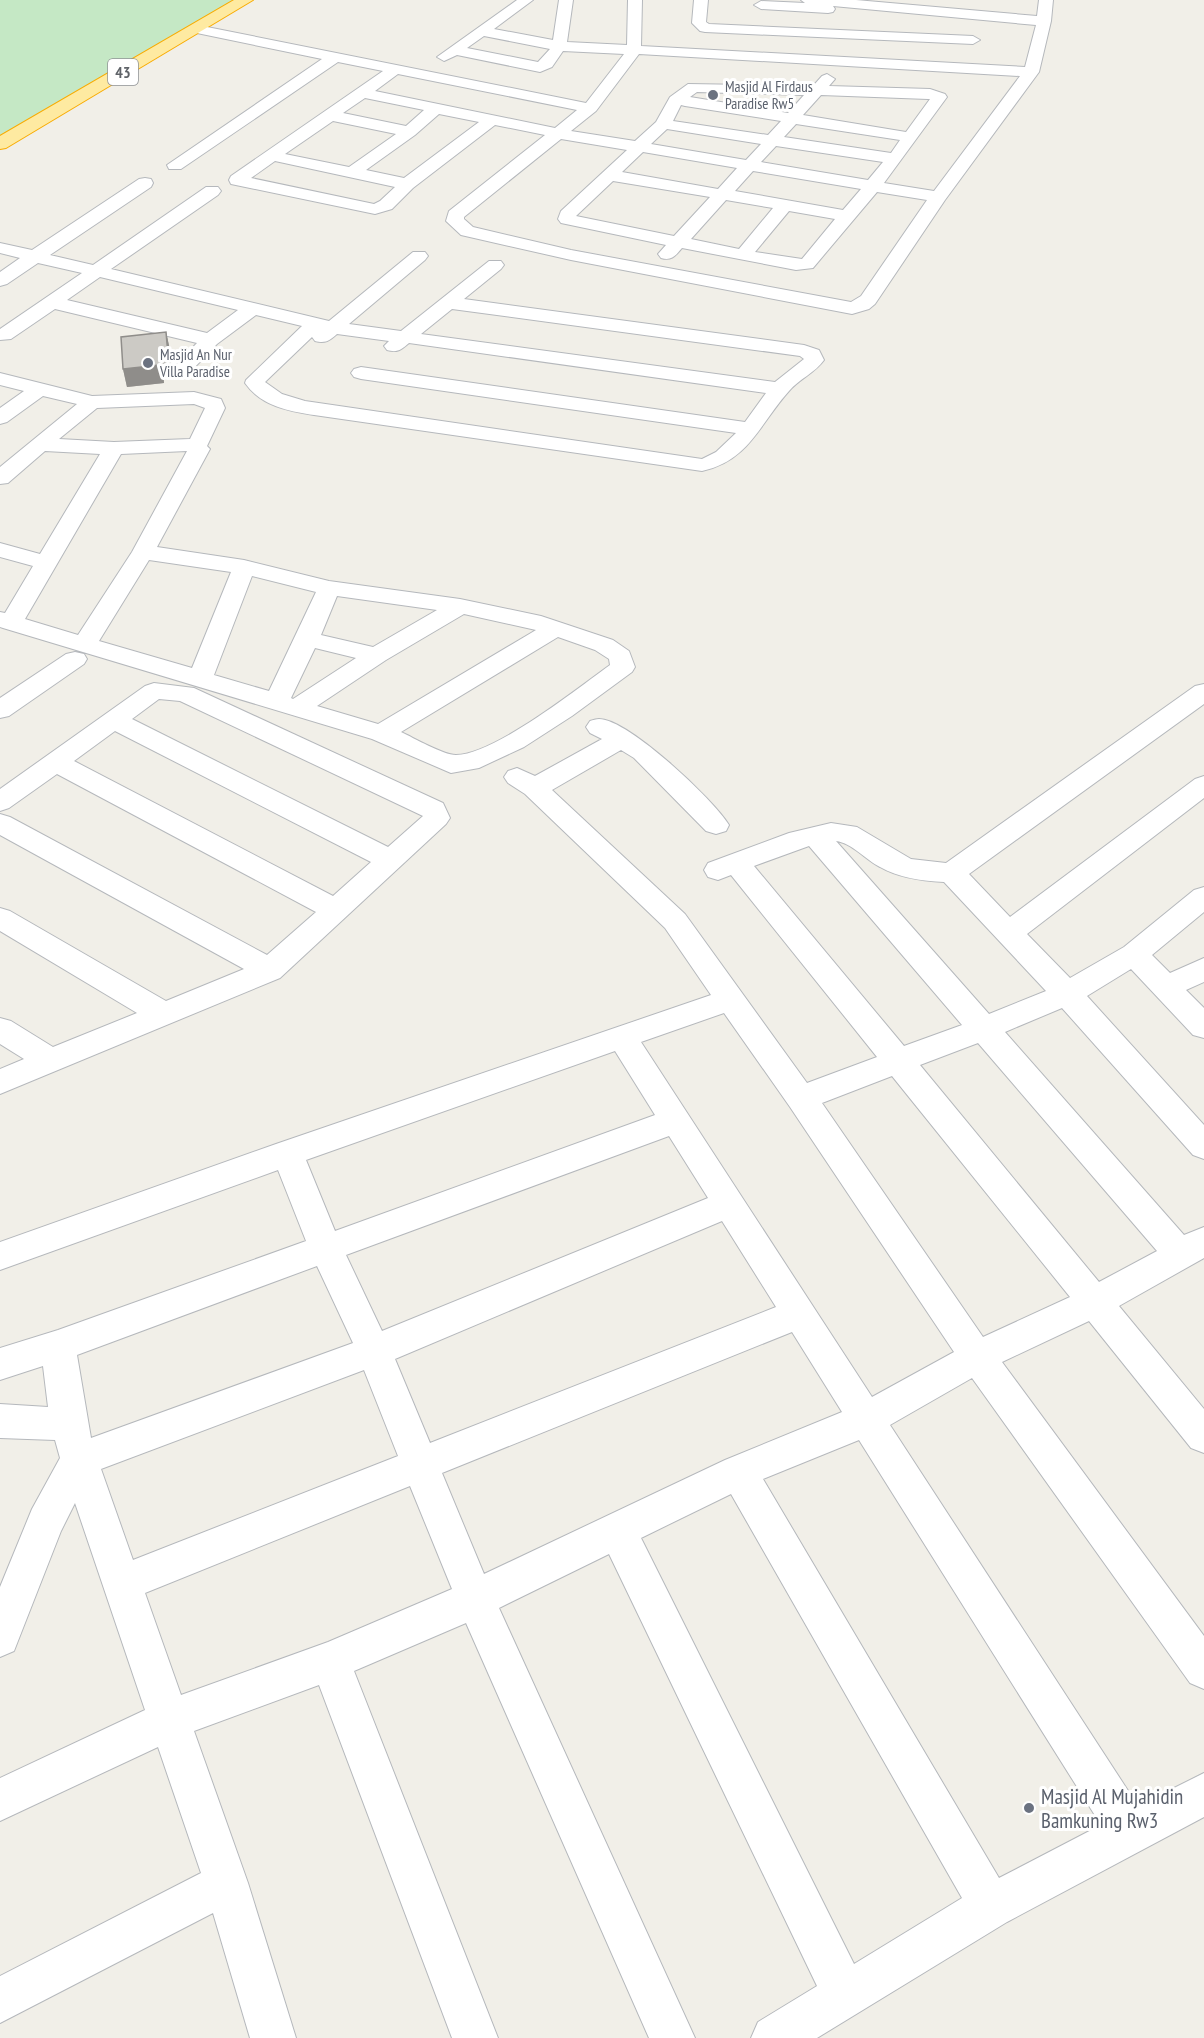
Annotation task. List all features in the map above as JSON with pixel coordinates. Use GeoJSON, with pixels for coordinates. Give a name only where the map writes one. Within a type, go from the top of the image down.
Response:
{"type":"FeatureCollection","features":[{"type":"Feature","properties":{"kind":"highway","name":"43"},"geometry":{"type":"LineString","coordinates":[[0,134],[233,0]]}},
{"type":"Feature","properties":{"kind":"highway","name":"43"},"geometry":{"type":"LineString","coordinates":[[0,144],[245,0]]}},
{"type":"Feature","properties":{"kind":"street"},"geometry":{"type":"LineString","coordinates":[[420,74],[526,0]]}},
{"type":"Feature","properties":{"kind":"street"},"geometry":{"type":"LineString","coordinates":[[453,50],[540,67],[547,64],[559,46],[557,21],[566,0]]}},
{"type":"Feature","properties":{"kind":"street"},"geometry":{"type":"LineString","coordinates":[[635,0],[634,51],[590,108],[550,139],[545,154],[460,227],[467,231],[548,249],[840,307],[862,305],[938,197],[1031,72],[1044,21],[1046,0]]}},
{"type":"Feature","properties":{"kind":"street"},"geometry":{"type":"LineString","coordinates":[[701,0],[699,24],[710,29],[822,35],[920,36],[972,44],[978,15]]}},
{"type":"Feature","properties":{"kind":"street"},"geometry":{"type":"LineString","coordinates":[[808,0],[1044,21]]}},
{"type":"Feature","properties":{"kind":"street"},"geometry":{"type":"LineString","coordinates":[[760,31],[760,3],[866,5]]}},
{"type":"Feature","properties":{"kind":"street"},"geometry":{"type":"LineString","coordinates":[[864,35],[866,5]]}},
{"type":"Feature","properties":{"kind":"street"},"geometry":{"type":"LineString","coordinates":[[920,36],[928,11]]}},
{"type":"Feature","properties":{"kind":"street"},"geometry":{"type":"LineString","coordinates":[[509,12],[530,16]]}},
{"type":"Feature","properties":{"kind":"street"},"geometry":{"type":"LineString","coordinates":[[197,29],[590,108]]}},
{"type":"Feature","properties":{"kind":"street"},"geometry":{"type":"LineString","coordinates":[[481,31],[559,46],[1031,72]]}},
{"type":"Feature","properties":{"kind":"street"},"geometry":{"type":"LineString","coordinates":[[818,59],[822,35]]}},
{"type":"Feature","properties":{"kind":"street"},"geometry":{"type":"LineString","coordinates":[[175,165],[335,57]]}},
{"type":"Feature","properties":{"kind":"street"},"geometry":{"type":"LineString","coordinates":[[652,270],[792,120],[841,60]]}},
{"type":"Feature","properties":{"kind":"street"},"geometry":{"type":"LineString","coordinates":[[395,69],[362,93],[312,122],[272,156],[239,176],[237,180],[370,209],[386,205],[407,184],[491,120]]}},
{"type":"Feature","properties":{"kind":"street"},"geometry":{"type":"LineString","coordinates":[[693,87],[818,90],[930,94],[939,97],[895,159],[807,264],[796,265],[567,219],[567,215],[663,124],[676,100],[693,87]]}},
{"type":"Feature","properties":{"kind":"street"},"geometry":{"type":"LineString","coordinates":[[850,128],[883,92]]}},
{"type":"Feature","properties":{"kind":"street"},"geometry":{"type":"LineString","coordinates":[[362,93],[491,120],[550,139],[638,148],[938,197]]}},
{"type":"Feature","properties":{"kind":"street"},"geometry":{"type":"LineString","coordinates":[[676,100],[910,137]]}},
{"type":"Feature","properties":{"kind":"street"},"geometry":{"type":"LineString","coordinates":[[353,172],[409,132],[436,108]]}},
{"type":"Feature","properties":{"kind":"street"},"geometry":{"type":"LineString","coordinates":[[256,111],[277,115]]}},
{"type":"Feature","properties":{"kind":"street"},"geometry":{"type":"LineString","coordinates":[[312,122],[409,132]]}},
{"type":"Feature","properties":{"kind":"street"},"geometry":{"type":"LineString","coordinates":[[312,122],[328,136]]}},
{"type":"Feature","properties":{"kind":"street"},"geometry":{"type":"LineString","coordinates":[[663,124],[895,159]]}},
{"type":"Feature","properties":{"kind":"street"},"geometry":{"type":"LineString","coordinates":[[362,144],[384,149]]}},
{"type":"Feature","properties":{"kind":"street"},"geometry":{"type":"LineString","coordinates":[[272,156],[407,184]]}},
{"type":"Feature","properties":{"kind":"street"},"geometry":{"type":"LineString","coordinates":[[608,175],[849,216]]}},
{"type":"Feature","properties":{"kind":"street"},"geometry":{"type":"LineString","coordinates":[[0,280],[145,183]]}},
{"type":"Feature","properties":{"kind":"street"},"geometry":{"type":"LineString","coordinates":[[4,335],[212,191]]}},
{"type":"Feature","properties":{"kind":"street"},"geometry":{"type":"LineString","coordinates":[[744,255],[784,206]]}},
{"type":"Feature","properties":{"kind":"street"},"geometry":{"type":"LineString","coordinates":[[0,248],[324,326],[404,339],[779,389]]}},
{"type":"Feature","properties":{"kind":"street"},"geometry":{"type":"LineString","coordinates":[[419,256],[324,326],[255,383],[263,392],[280,402],[708,465],[720,460],[750,429],[779,389],[814,360],[812,354],[804,351],[448,303]]}},
{"type":"Feature","properties":{"kind":"street"},"geometry":{"type":"LineString","coordinates":[[336,411],[361,373],[495,265]]}},
{"type":"Feature","properties":{"kind":"street"},"geometry":{"type":"LineString","coordinates":[[51,302],[210,340]]}},
{"type":"Feature","properties":{"kind":"street"},"geometry":{"type":"LineString","coordinates":[[185,366],[210,340],[253,308]]}},
{"type":"Feature","properties":{"kind":"street"},"geometry":{"type":"LineString","coordinates":[[505,436],[525,397],[550,358],[581,322]]}},
{"type":"Feature","properties":{"kind":"street"},"geometry":{"type":"LineString","coordinates":[[361,373],[750,429]]}},
{"type":"Feature","properties":{"kind":"street"},"geometry":{"type":"LineString","coordinates":[[0,379],[92,402],[194,398],[207,400],[214,404],[215,408],[197,446],[199,453],[143,552],[80,651],[0,710]]}},
{"type":"Feature","properties":{"kind":"street"},"geometry":{"type":"LineString","coordinates":[[0,418],[38,390]]}},
{"type":"Feature","properties":{"kind":"street"},"geometry":{"type":"LineString","coordinates":[[0,478],[92,402]]}},
{"type":"Feature","properties":{"kind":"street"},"geometry":{"type":"LineString","coordinates":[[42,445],[114,448],[197,446]]}},
{"type":"Feature","properties":{"kind":"street"},"geometry":{"type":"LineString","coordinates":[[114,448],[46,563],[6,621],[80,651],[200,678],[381,733],[451,764],[469,762],[501,749],[623,667],[620,656],[604,645],[533,621],[460,606],[329,588],[244,567],[143,552]]}},
{"type":"Feature","properties":{"kind":"street"},"geometry":{"type":"LineString","coordinates":[[0,550],[46,563]]}},
{"type":"Feature","properties":{"kind":"street"},"geometry":{"type":"LineString","coordinates":[[200,678],[244,567]]}},
{"type":"Feature","properties":{"kind":"street"},"geometry":{"type":"LineString","coordinates":[[287,704],[307,639],[329,588]]}},
{"type":"Feature","properties":{"kind":"street"},"geometry":{"type":"LineString","coordinates":[[287,704],[460,606]]}},
{"type":"Feature","properties":{"kind":"street"},"geometry":{"type":"LineString","coordinates":[[381,733],[556,628]]}},
{"type":"Feature","properties":{"kind":"street"},"geometry":{"type":"LineString","coordinates":[[307,639],[377,655]]}},
{"type":"Feature","properties":{"kind":"street"},"geometry":{"type":"LineString","coordinates":[[0,802],[154,691],[184,694],[434,808],[437,818],[270,970],[0,1082]]}},
{"type":"Feature","properties":{"kind":"street"},"geometry":{"type":"LineString","coordinates":[[1204,692],[951,873],[916,871],[890,861],[840,831],[815,835],[727,866],[900,1062],[1204,1436]]}},
{"type":"Feature","properties":{"kind":"street"},"geometry":{"type":"LineString","coordinates":[[113,720],[390,860]]}},
{"type":"Feature","properties":{"kind":"street"},"geometry":{"type":"LineString","coordinates":[[716,825],[643,752],[610,733],[525,782],[675,921],[801,1098],[977,1358],[1204,1669]]}},
{"type":"Feature","properties":{"kind":"street"},"geometry":{"type":"LineString","coordinates":[[55,762],[336,910]]}},
{"type":"Feature","properties":{"kind":"street"},"geometry":{"type":"LineString","coordinates":[[1008,934],[1204,785]]}},
{"type":"Feature","properties":{"kind":"street"},"geometry":{"type":"LineString","coordinates":[[0,823],[270,970]]}},
{"type":"Feature","properties":{"kind":"street"},"geometry":{"type":"LineString","coordinates":[[0,1800],[169,1720],[330,1661],[475,1599],[738,1472],[865,1420],[977,1358],[1095,1302],[1198,1244],[983,1029],[815,835]]}},
{"type":"Feature","properties":{"kind":"street"},"geometry":{"type":"LineString","coordinates":[[951,873],[1067,994],[1204,1146]]}},
{"type":"Feature","properties":{"kind":"street"},"geometry":{"type":"LineString","coordinates":[[801,1098],[900,1062],[1067,994],[1134,954],[1204,897]]}},
{"type":"Feature","properties":{"kind":"street"},"geometry":{"type":"LineString","coordinates":[[0,918],[164,1014]]}},
{"type":"Feature","properties":{"kind":"street"},"geometry":{"type":"LineString","coordinates":[[1134,954],[1204,1027]]}},
{"type":"Feature","properties":{"kind":"street"},"geometry":{"type":"LineString","coordinates":[[1166,987],[1204,969]]}},
{"type":"Feature","properties":{"kind":"street"},"geometry":{"type":"LineString","coordinates":[[0,1256],[287,1153],[732,999]]}},
{"type":"Feature","properties":{"kind":"street"},"geometry":{"type":"LineString","coordinates":[[0,1029],[51,1061]]}},
{"type":"Feature","properties":{"kind":"street"},"geometry":{"type":"LineString","coordinates":[[622,1038],[1130,1833]]}},
{"type":"Feature","properties":{"kind":"street"},"geometry":{"type":"LineString","coordinates":[[0,1364],[58,1346],[675,1121]]}},
{"type":"Feature","properties":{"kind":"street"},"geometry":{"type":"LineString","coordinates":[[287,1153],[326,1249],[374,1351],[475,1599],[672,2038]]}},
{"type":"Feature","properties":{"kind":"street"},"geometry":{"type":"LineString","coordinates":[[0,1421],[74,1442],[374,1351],[729,1204]]}},
{"type":"Feature","properties":{"kind":"street"},"geometry":{"type":"LineString","coordinates":[[122,1584],[798,1314]]}},
{"type":"Feature","properties":{"kind":"street"},"geometry":{"type":"LineString","coordinates":[[58,1346],[74,1442],[226,1883],[273,2038]]}},
{"type":"Feature","properties":{"kind":"street"},"geometry":{"type":"LineString","coordinates":[[0,1637],[74,1442]]}},
{"type":"Feature","properties":{"kind":"street"},"geometry":{"type":"LineString","coordinates":[[738,1472],[991,1906]]}},
{"type":"Feature","properties":{"kind":"street"},"geometry":{"type":"LineString","coordinates":[[618,1531],[846,1996]]}},
{"type":"Feature","properties":{"kind":"street"},"geometry":{"type":"LineString","coordinates":[[330,1661],[475,2038]]}},
{"type":"Feature","properties":{"kind":"street"},"geometry":{"type":"LineString","coordinates":[[774,2038],[991,1906],[1204,1794]]}},
{"type":"Feature","properties":{"kind":"street"},"geometry":{"type":"LineString","coordinates":[[0,2000],[226,1883]]}},
{"type":"Feature","properties":{"kind":"green space"},"geometry":{"type":"Polygon","coordinates":[[[0,0],[234,0],[0,136],[0,0]]]}},
{"type":"Feature","properties":{"kind":"building"},"geometry":{"type":"Polygon","coordinates":[[[166,332],[168,355],[160,355],[160,365],[123,369],[121,337],[166,332]]]}},
{"type":"Feature","properties":{"kind":"place","name":"Masjid Al Firdaus Paradise Rw5"},"geometry":{"type":"Point","coordinates":[713,95]}},
{"type":"Feature","properties":{"kind":"place","name":"Masjid An Nur Villa Paradise"},"geometry":{"type":"Point","coordinates":[148,363]}},
{"type":"Feature","properties":{"kind":"place","name":"Masjid Al Mujahidin Bamkuning Rw3"},"geometry":{"type":"Point","coordinates":[1029,1808]}}]}
